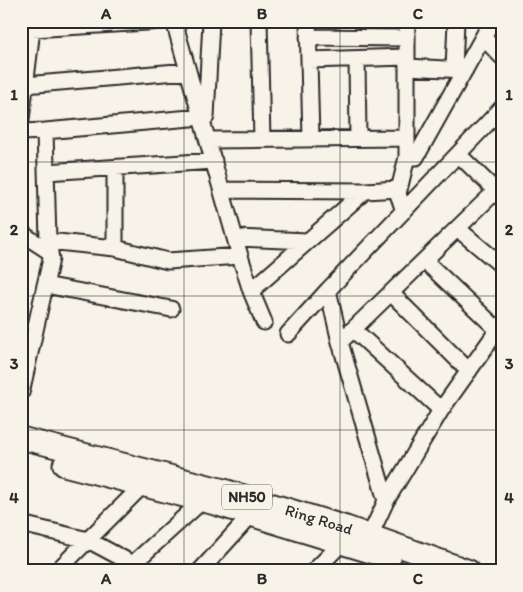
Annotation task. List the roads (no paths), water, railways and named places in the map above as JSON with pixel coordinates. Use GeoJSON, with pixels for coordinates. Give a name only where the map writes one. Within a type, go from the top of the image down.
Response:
{"type":"FeatureCollection","features":[{"type":"Feature","properties":{"kind":"highway","name":"Ring Road"},"geometry":{"type":"LineString","coordinates":[[21,438],[224,490],[357,540],[425,571]]}},
{"type":"Feature","properties":{"kind":"highway","name":"Ring Road"},"geometry":{"type":"LineString","coordinates":[[21,454],[251,515],[357,540],[468,571]]}},
{"type":"Feature","properties":{"kind":"street"},"geometry":{"type":"LineString","coordinates":[[21,120],[25,85],[27,29],[164,21]]}},
{"type":"Feature","properties":{"kind":"street"},"geometry":{"type":"LineString","coordinates":[[174,21],[240,256],[251,291],[264,322]]}},
{"type":"Feature","properties":{"kind":"street"},"geometry":{"type":"LineString","coordinates":[[205,129],[211,21]]}},
{"type":"Feature","properties":{"kind":"street"},"geometry":{"type":"LineString","coordinates":[[258,21],[262,139]]}},
{"type":"Feature","properties":{"kind":"street"},"geometry":{"type":"LineString","coordinates":[[308,21],[311,139]]}},
{"type":"Feature","properties":{"kind":"street"},"geometry":{"type":"LineString","coordinates":[[404,211],[398,194],[407,157],[407,21]]}},
{"type":"Feature","properties":{"kind":"street"},"geometry":{"type":"LineString","coordinates":[[456,21],[459,69]]}},
{"type":"Feature","properties":{"kind":"street"},"geometry":{"type":"LineString","coordinates":[[407,157],[416,156],[459,69],[483,37],[492,21]]}},
{"type":"Feature","properties":{"kind":"street"},"geometry":{"type":"LineString","coordinates":[[308,37],[407,38]]}},
{"type":"Feature","properties":{"kind":"street"},"geometry":{"type":"LineString","coordinates":[[483,37],[502,57]]}},
{"type":"Feature","properties":{"kind":"street"},"geometry":{"type":"LineString","coordinates":[[309,60],[357,59],[407,62],[459,69]]}},
{"type":"Feature","properties":{"kind":"street"},"geometry":{"type":"LineString","coordinates":[[357,59],[358,138]]}},
{"type":"Feature","properties":{"kind":"street"},"geometry":{"type":"LineString","coordinates":[[25,85],[188,70]]}},
{"type":"Feature","properties":{"kind":"street"},"geometry":{"type":"LineString","coordinates":[[288,334],[502,108]]}},
{"type":"Feature","properties":{"kind":"street"},"geometry":{"type":"LineString","coordinates":[[21,132],[205,129],[262,139],[407,138]]}},
{"type":"Feature","properties":{"kind":"street"},"geometry":{"type":"LineString","coordinates":[[21,393],[50,259],[45,131]]}},
{"type":"Feature","properties":{"kind":"street"},"geometry":{"type":"LineString","coordinates":[[340,342],[500,191],[458,154]]}},
{"type":"Feature","properties":{"kind":"street"},"geometry":{"type":"LineString","coordinates":[[46,172],[214,162]]}},
{"type":"Feature","properties":{"kind":"street"},"geometry":{"type":"LineString","coordinates":[[115,168],[115,248]]}},
{"type":"Feature","properties":{"kind":"street"},"geometry":{"type":"LineString","coordinates":[[222,190],[366,191],[399,189]]}},
{"type":"Feature","properties":{"kind":"street"},"geometry":{"type":"LineString","coordinates":[[251,291],[366,191]]}},
{"type":"Feature","properties":{"kind":"street"},"geometry":{"type":"LineString","coordinates":[[458,229],[502,266]]}},
{"type":"Feature","properties":{"kind":"street"},"geometry":{"type":"LineString","coordinates":[[21,232],[49,246],[115,248],[168,261],[240,256]]}},
{"type":"Feature","properties":{"kind":"street"},"geometry":{"type":"LineString","coordinates":[[236,238],[308,241]]}},
{"type":"Feature","properties":{"kind":"street"},"geometry":{"type":"LineString","coordinates":[[314,571],[357,540],[386,501],[441,410],[500,327],[425,261]]}},
{"type":"Feature","properties":{"kind":"street"},"geometry":{"type":"LineString","coordinates":[[45,285],[170,309]]}},
{"type":"Feature","properties":{"kind":"street"},"geometry":{"type":"LineString","coordinates":[[328,290],[340,342],[386,501]]}},
{"type":"Feature","properties":{"kind":"street"},"geometry":{"type":"LineString","coordinates":[[391,293],[469,370]]}},
{"type":"Feature","properties":{"kind":"street"},"geometry":{"type":"LineString","coordinates":[[354,330],[441,410]]}},
{"type":"Feature","properties":{"kind":"street"},"geometry":{"type":"LineString","coordinates":[[57,571],[143,485]]}},
{"type":"Feature","properties":{"kind":"street"},"geometry":{"type":"LineString","coordinates":[[21,524],[88,540],[129,567],[202,501]]}},
{"type":"Feature","properties":{"kind":"street"},"geometry":{"type":"LineString","coordinates":[[200,571],[251,515]]}}]}
